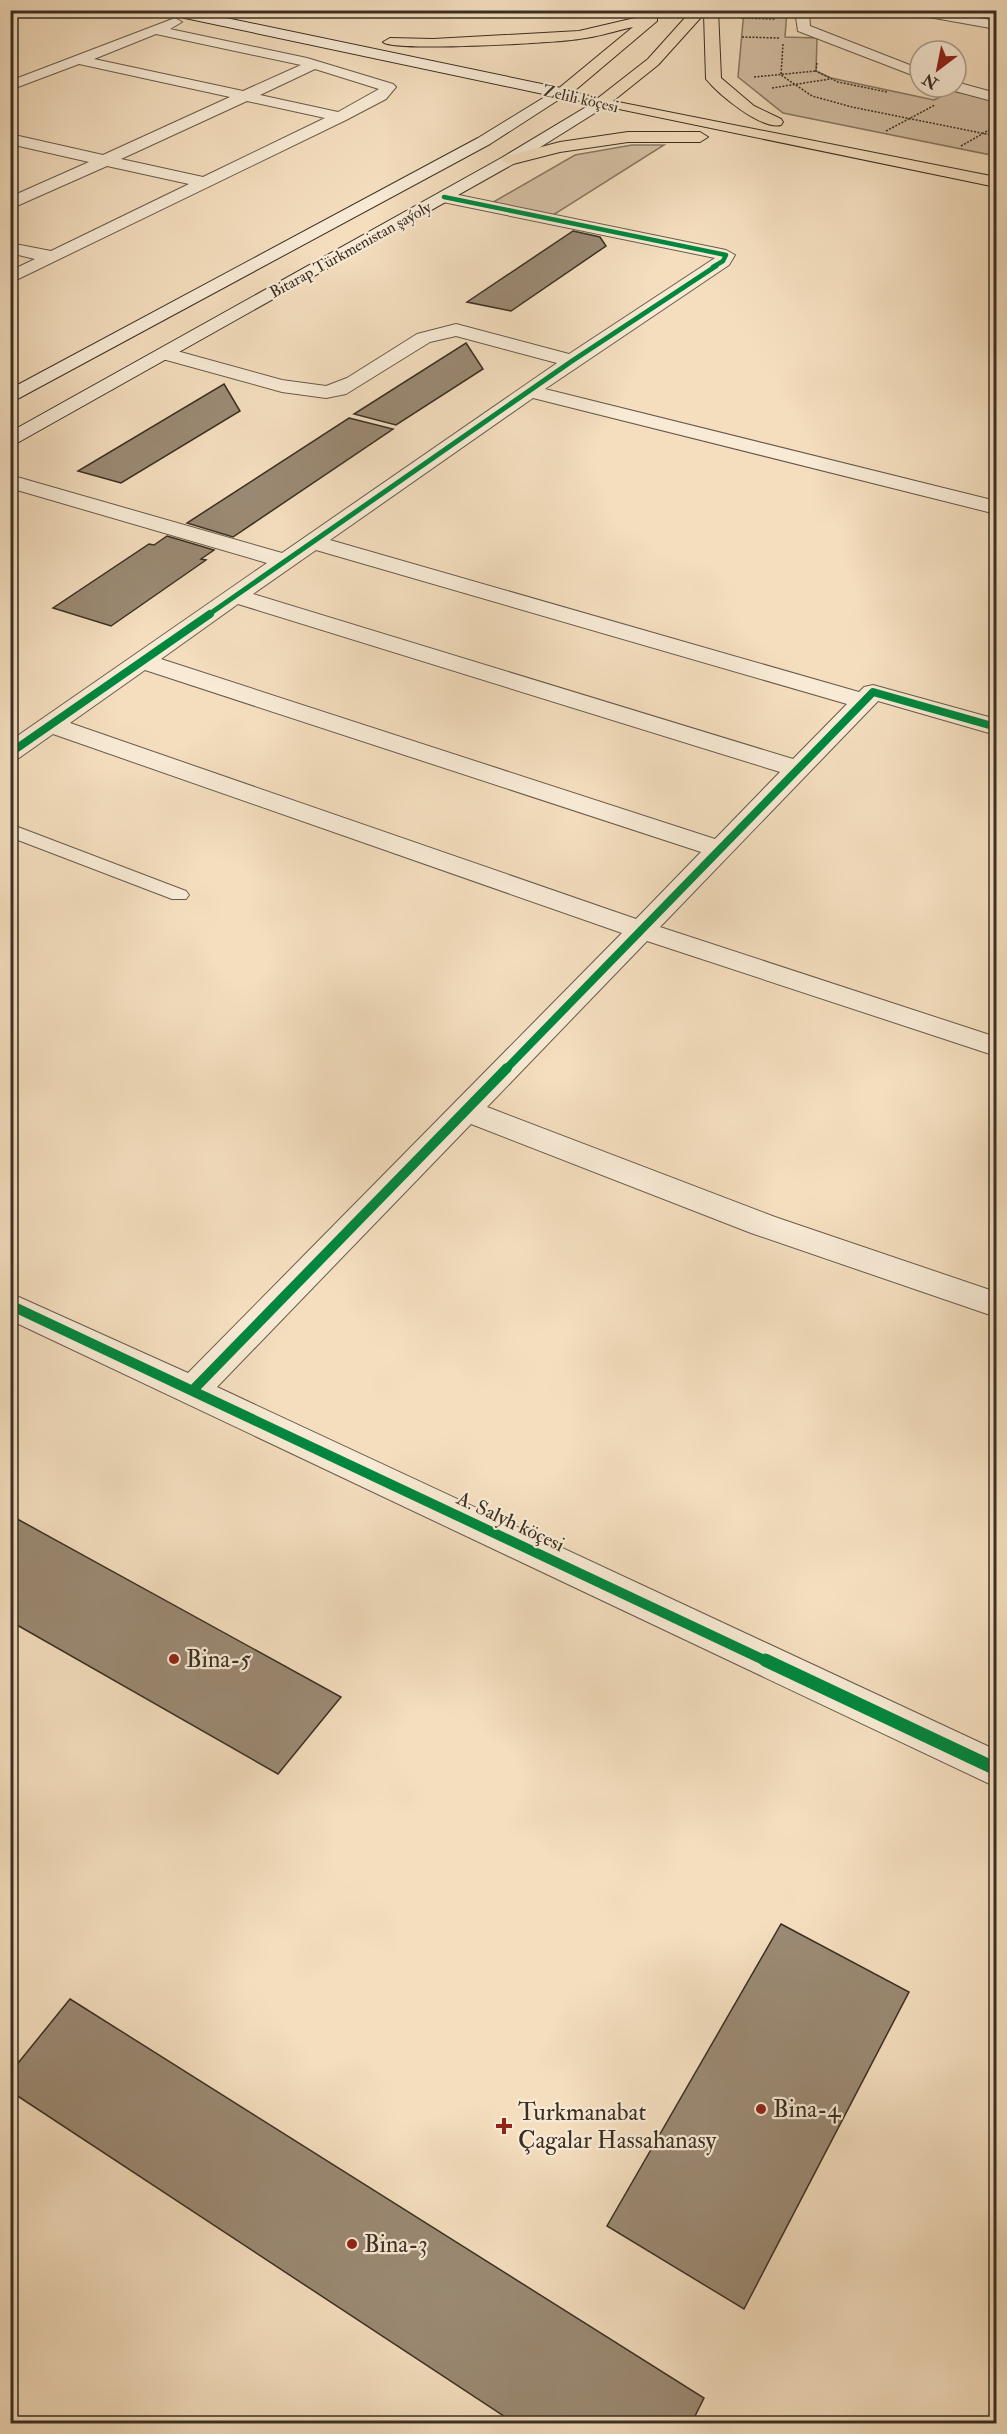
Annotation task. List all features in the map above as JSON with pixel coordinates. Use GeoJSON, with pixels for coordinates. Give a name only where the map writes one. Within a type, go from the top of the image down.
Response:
{"type":"FeatureCollection","features":[{"type":"Feature","properties":{"kind":"main road","name":"Bitarap Türkmenistan şaýoly"},"geometry":{"type":"LineString","coordinates":[[602,103],[653,62],[700,10]]}},
{"type":"Feature","properties":{"kind":"main road"},"geometry":{"type":"LineString","coordinates":[[711,10],[714,79],[749,109],[775,122]]}},
{"type":"Feature","properties":{"kind":"main road"},"geometry":{"type":"LineString","coordinates":[[390,42],[433,43],[579,35],[656,14]]}},
{"type":"Feature","properties":{"kind":"main road","name":"Bitarap Türkmenistan şaýoly"},"geometry":{"type":"LineString","coordinates":[[559,84],[579,81],[656,14]]}},
{"type":"Feature","properties":{"kind":"main road","name":"Zelili köçesi"},"geometry":{"type":"LineString","coordinates":[[579,81],[996,167]]}},
{"type":"Feature","properties":{"kind":"main road","name":"Zelili köçesi"},"geometry":{"type":"LineString","coordinates":[[559,84],[602,103],[996,182]]}},
{"type":"Feature","properties":{"kind":"main road"},"geometry":{"type":"LineString","coordinates":[[509,160],[561,147],[628,137],[701,137],[744,141],[865,162],[886,160]]}},
{"type":"Feature","properties":{"kind":"street","name":"Zelili köçesi"},"geometry":{"type":"LineString","coordinates":[[166,10],[447,68],[559,84]]}},
{"type":"Feature","properties":{"kind":"street"},"geometry":{"type":"LineString","coordinates":[[230,10],[490,63]]}},
{"type":"Feature","properties":{"kind":"street"},"geometry":{"type":"LineString","coordinates":[[802,10],[803,28],[908,69]]}},
{"type":"Feature","properties":{"kind":"street"},"geometry":{"type":"LineString","coordinates":[[912,10],[996,25]]}},
{"type":"Feature","properties":{"kind":"street"},"geometry":{"type":"LineString","coordinates":[[10,87],[191,16]]}},
{"type":"Feature","properties":{"kind":"street"},"geometry":{"type":"LineString","coordinates":[[10,278],[340,117],[381,96],[388,87],[315,64],[155,30]]}},
{"type":"Feature","properties":{"kind":"street"},"geometry":{"type":"LineString","coordinates":[[80,60],[340,117]]}},
{"type":"Feature","properties":{"kind":"street"},"geometry":{"type":"LineString","coordinates":[[10,204],[315,64]]}},
{"type":"Feature","properties":{"kind":"street"},"geometry":{"type":"LineString","coordinates":[[447,68],[487,95]]}},
{"type":"Feature","properties":{"kind":"street","name":"Bitarap Türkmenistan şaýoly"},"geometry":{"type":"LineString","coordinates":[[10,397],[484,141],[559,84]]}},
{"type":"Feature","properties":{"kind":"street"},"geometry":{"type":"LineString","coordinates":[[968,90],[996,98]]}},
{"type":"Feature","properties":{"kind":"street","name":"Bitarap Türkmenistan şaýoly"},"geometry":{"type":"LineString","coordinates":[[10,441],[509,160],[602,103]]}},
{"type":"Feature","properties":{"kind":"street"},"geometry":{"type":"LineString","coordinates":[[484,141],[498,119],[497,111]]}},
{"type":"Feature","properties":{"kind":"street"},"geometry":{"type":"LineString","coordinates":[[10,139],[206,183]]}},
{"type":"Feature","properties":{"kind":"street"},"geometry":{"type":"LineString","coordinates":[[10,753],[572,361],[723,261],[726,255],[444,196]]}},
{"type":"Feature","properties":{"kind":"street"},"geometry":{"type":"LineString","coordinates":[[10,248],[52,257]]}},
{"type":"Feature","properties":{"kind":"street"},"geometry":{"type":"LineString","coordinates":[[166,354],[308,393],[337,392],[421,337],[440,331],[456,330],[572,361]]}},
{"type":"Feature","properties":{"kind":"street"},"geometry":{"type":"LineString","coordinates":[[530,391],[996,507]]}},
{"type":"Feature","properties":{"kind":"street"},"geometry":{"type":"LineString","coordinates":[[10,481],[284,561]]}},
{"type":"Feature","properties":{"kind":"street"},"geometry":{"type":"LineString","coordinates":[[312,542],[864,701]]}},
{"type":"Feature","properties":{"kind":"street"},"geometry":{"type":"LineString","coordinates":[[235,596],[797,770]]}},
{"type":"Feature","properties":{"kind":"street"},"geometry":{"type":"LineString","coordinates":[[143,661],[719,849]]}},
{"type":"Feature","properties":{"kind":"street"},"geometry":{"type":"LineString","coordinates":[[192,1391],[468,1111],[873,692],[996,727]]}},
{"type":"Feature","properties":{"kind":"street"},"geometry":{"type":"LineString","coordinates":[[51,725],[641,930],[996,1047]]}},
{"type":"Feature","properties":{"kind":"street"},"geometry":{"type":"LineString","coordinates":[[468,1111],[763,1225],[996,1305]]}},
{"type":"Feature","properties":{"kind":"street","name":"A. Salyh köçesi"},"geometry":{"type":"LineString","coordinates":[[10,1305],[996,1769]]}},
{"type":"Feature","properties":{"kind":"lane"},"geometry":{"type":"LineString","coordinates":[[10,830],[179,895]]}},
{"type":"Feature","properties":{"kind":"path"},"geometry":{"type":"LineString","coordinates":[[741,18],[784,19]]}},
{"type":"Feature","properties":{"kind":"path"},"geometry":{"type":"LineString","coordinates":[[782,75],[785,37]]}},
{"type":"Feature","properties":{"kind":"path"},"geometry":{"type":"LineString","coordinates":[[750,78],[816,71]]}},
{"type":"Feature","properties":{"kind":"path"},"geometry":{"type":"LineString","coordinates":[[782,75],[812,96],[852,107],[996,136]]}},
{"type":"Feature","properties":{"kind":"path"},"geometry":{"type":"LineString","coordinates":[[773,88],[831,78]]}},
{"type":"Feature","properties":{"kind":"path"},"geometry":{"type":"LineString","coordinates":[[882,133],[939,103]]}},
{"type":"Feature","properties":{"kind":"path"},"geometry":{"type":"LineString","coordinates":[[958,148],[996,126]]}},
{"type":"Feature","properties":{"kind":"shaded area"},"geometry":{"type":"Polygon","coordinates":[[[744,11],[787,11],[785,37],[817,38],[816,71],[831,78],[908,94],[908,99],[968,99],[968,94],[996,100],[996,156],[783,113],[738,77],[744,11]]]}},
{"type":"Feature","properties":{"kind":"shaded area"},"geometry":{"type":"Polygon","coordinates":[[[632,145],[664,145],[550,217],[490,204],[575,155],[632,145]]]}},
{"type":"Feature","properties":{"kind":"building"},"geometry":{"type":"Polygon","coordinates":[[[573,231],[600,237],[606,246],[511,311],[467,302],[573,231]]]}},
{"type":"Feature","properties":{"kind":"building"},"geometry":{"type":"Polygon","coordinates":[[[466,343],[483,369],[396,425],[354,414],[466,343]]]}},
{"type":"Feature","properties":{"kind":"building"},"geometry":{"type":"Polygon","coordinates":[[[224,384],[240,411],[121,483],[78,471],[224,384]]]}},
{"type":"Feature","properties":{"kind":"building"},"geometry":{"type":"Polygon","coordinates":[[[349,418],[393,429],[233,537],[187,523],[349,418]]]}},
{"type":"Feature","properties":{"kind":"building"},"geometry":{"type":"Polygon","coordinates":[[[167,536],[214,550],[201,559],[206,560],[111,626],[53,608],[149,544],[154,545],[167,536]]]}},
{"type":"Feature","properties":{"kind":"building","name":"Bina-5"},"geometry":{"type":"Polygon","coordinates":[[[10,1515],[341,1697],[278,1774],[10,1621],[10,1515]]]}},
{"type":"Feature","properties":{"kind":"building","name":"Bina-4"},"geometry":{"type":"Polygon","coordinates":[[[781,1924],[909,1992],[744,2309],[607,2226],[781,1924]]]}},
{"type":"Feature","properties":{"kind":"building","name":"Bina-3"},"geometry":{"type":"Polygon","coordinates":[[[70,1999],[704,2398],[691,2424],[516,2424],[10,2091],[10,2073],[70,1999]]]}},
{"type":"Feature","properties":{"kind":"cycle path"},"geometry":{"type":"LineString","coordinates":[[10,753],[572,361],[723,261],[726,255],[444,197]]}},
{"type":"Feature","properties":{"kind":"cycle path"},"geometry":{"type":"LineString","coordinates":[[192,1391],[873,692],[996,727]]}},
{"type":"Feature","properties":{"kind":"cycle path"},"geometry":{"type":"LineString","coordinates":[[10,1305],[996,1769]]}},
{"type":"Feature","properties":{"kind":"place","name":"Bina-5"},"geometry":{"type":"Point","coordinates":[174,1659]}},
{"type":"Feature","properties":{"kind":"place","name":"Bina-4"},"geometry":{"type":"Point","coordinates":[761,2109]}},
{"type":"Feature","properties":{"kind":"place","name":"Turkmanabat Çagalar Hassahanasy"},"geometry":{"type":"Point","coordinates":[504,2126]}},
{"type":"Feature","properties":{"kind":"place","name":"Bina-3"},"geometry":{"type":"Point","coordinates":[352,2244]}}]}
